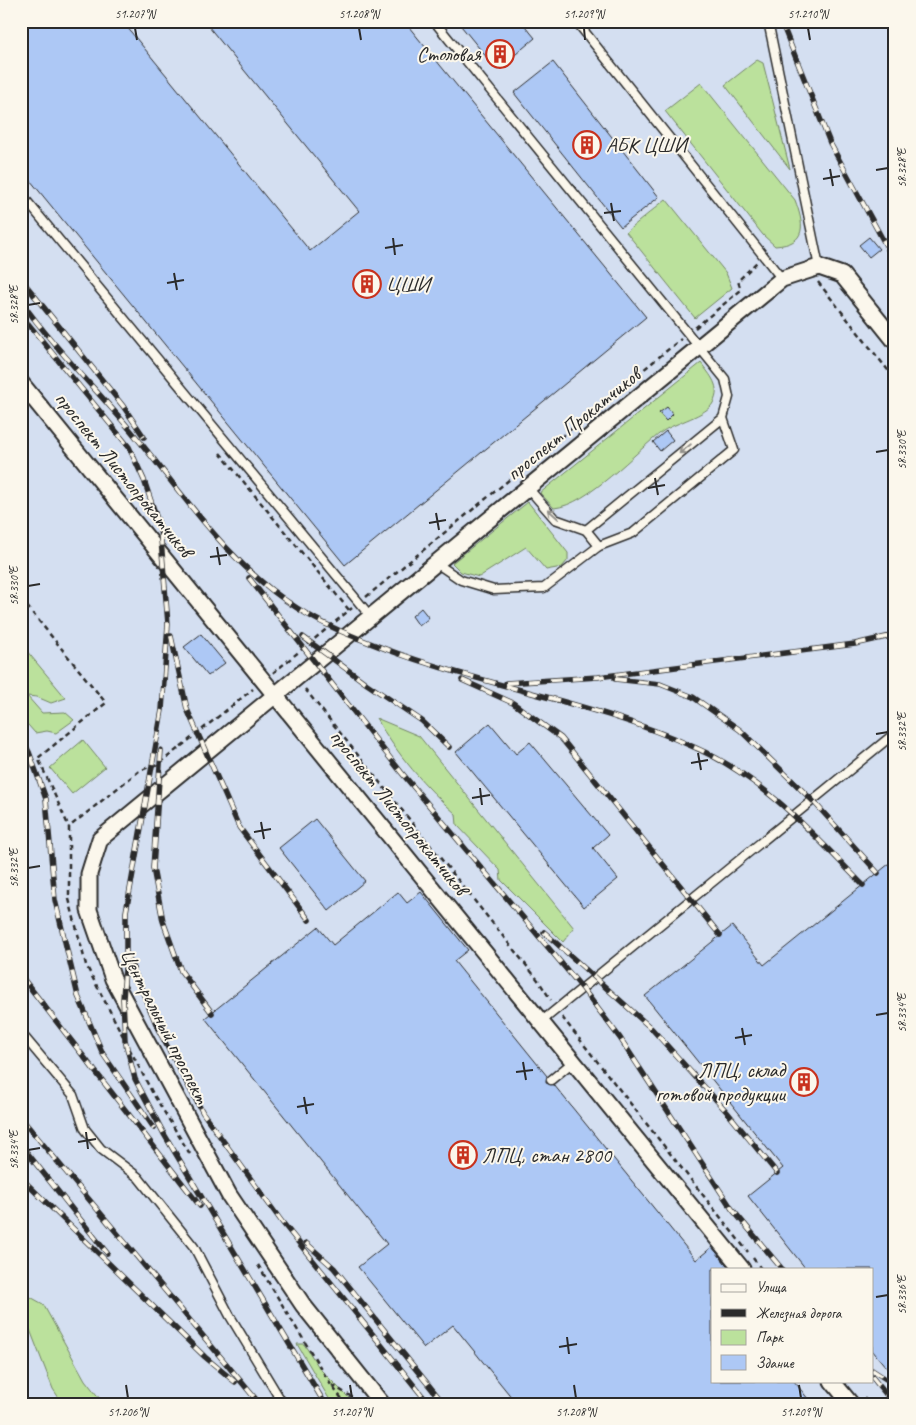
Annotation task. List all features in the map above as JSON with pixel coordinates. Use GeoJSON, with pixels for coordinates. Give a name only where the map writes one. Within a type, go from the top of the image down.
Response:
{"type":"FeatureCollection","features":[{"type":"Feature","properties":{"kind":"street","name":"проспект Прокатчиков"},"geometry":{"type":"LineString","coordinates":[[276,694],[782,279],[814,268]]}},
{"type":"Feature","properties":{"kind":"street"},"geometry":{"type":"LineString","coordinates":[[814,268],[842,275],[895,341]]}},
{"type":"Feature","properties":{"kind":"street","name":"проспект Листопрокатчиков"},"geometry":{"type":"LineString","coordinates":[[21,382],[741,1268]]}},
{"type":"Feature","properties":{"kind":"street","name":"Центральный проспект"},"geometry":{"type":"LineString","coordinates":[[276,694],[100,839],[89,874],[89,910],[113,979],[229,1195],[303,1305],[382,1404]]}},
{"type":"Feature","properties":{"kind":"street"},"geometry":{"type":"LineString","coordinates":[[833,1382],[850,1404]]}},
{"type":"Feature","properties":{"kind":"lane"},"geometry":{"type":"LineString","coordinates":[[434,21],[725,380],[729,398],[723,418],[586,530]]}},
{"type":"Feature","properties":{"kind":"lane"},"geometry":{"type":"LineString","coordinates":[[576,21],[782,279]]}},
{"type":"Feature","properties":{"kind":"lane"},"geometry":{"type":"LineString","coordinates":[[768,21],[814,268]]}},
{"type":"Feature","properties":{"kind":"lane"},"geometry":{"type":"LineString","coordinates":[[21,194],[371,617]]}},
{"type":"Feature","properties":{"kind":"lane"},"geometry":{"type":"LineString","coordinates":[[436,564],[461,580],[494,590],[544,588],[599,546],[633,533],[734,450],[723,418]]}},
{"type":"Feature","properties":{"kind":"lane"},"geometry":{"type":"LineString","coordinates":[[528,488],[556,519],[586,530],[599,546]]}},
{"type":"Feature","properties":{"kind":"lane"},"geometry":{"type":"LineString","coordinates":[[542,1022],[895,734]]}},
{"type":"Feature","properties":{"kind":"lane"},"geometry":{"type":"LineString","coordinates":[[21,1033],[73,1095],[85,1129],[101,1149],[138,1177],[194,1247],[230,1316],[283,1404]]}},
{"type":"Feature","properties":{"kind":"lane"},"geometry":{"type":"LineString","coordinates":[[550,1080],[574,1061]]}},
{"type":"Feature","properties":{"kind":"path"},"geometry":{"type":"LineString","coordinates":[[160,763],[741,290],[738,281],[763,255]]}},
{"type":"Feature","properties":{"kind":"path"},"geometry":{"type":"LineString","coordinates":[[814,268],[895,380]]}},
{"type":"Feature","properties":{"kind":"path"},"geometry":{"type":"LineString","coordinates":[[21,599],[106,703],[38,758],[69,826]]}},
{"type":"Feature","properties":{"kind":"path"},"geometry":{"type":"LineString","coordinates":[[296,678],[538,980],[556,1010],[760,1268]]}},
{"type":"Feature","properties":{"kind":"path"},"geometry":{"type":"LineString","coordinates":[[346,1404],[331,1384],[363,1404]]}},
{"type":"Feature","properties":{"kind":"shaded area"},"geometry":{"type":"Polygon","coordinates":[[[21,21],[895,21],[895,1404],[21,1404],[21,21]]]}},
{"type":"Feature","properties":{"kind":"green space"},"geometry":{"type":"Polygon","coordinates":[[[757,60],[763,63],[790,169],[725,85],[757,60]]]}},
{"type":"Feature","properties":{"kind":"green space"},"geometry":{"type":"Polygon","coordinates":[[[701,83],[795,200],[800,217],[801,231],[793,241],[775,246],[763,235],[665,111],[701,83]]]}},
{"type":"Feature","properties":{"kind":"green space"},"geometry":{"type":"Polygon","coordinates":[[[666,199],[726,273],[732,288],[695,318],[626,232],[666,199]]]}},
{"type":"Feature","properties":{"kind":"green space"},"geometry":{"type":"Polygon","coordinates":[[[701,363],[716,386],[715,397],[710,407],[698,415],[663,431],[611,476],[581,498],[567,505],[554,508],[540,493],[701,363]]]}},
{"type":"Feature","properties":{"kind":"green space"},"geometry":{"type":"Polygon","coordinates":[[[528,502],[568,553],[568,560],[562,567],[546,570],[526,547],[479,577],[461,572],[452,563],[528,502]]]}},
{"type":"Feature","properties":{"kind":"green space"},"geometry":{"type":"Polygon","coordinates":[[[21,644],[66,698],[51,703],[37,697],[27,696],[42,713],[65,712],[74,720],[56,733],[47,731],[35,733],[21,717],[21,644]]]}},
{"type":"Feature","properties":{"kind":"green space"},"geometry":{"type":"Polygon","coordinates":[[[376,718],[419,736],[574,928],[563,942],[501,880],[500,870],[457,825],[456,814],[412,769],[376,718]]]}},
{"type":"Feature","properties":{"kind":"green space"},"geometry":{"type":"Polygon","coordinates":[[[83,740],[105,767],[72,794],[50,768],[83,740]]]}},
{"type":"Feature","properties":{"kind":"green space"},"geometry":{"type":"Polygon","coordinates":[[[25,1294],[43,1304],[85,1380],[104,1404],[63,1404],[53,1389],[25,1317],[25,1294]]]}},
{"type":"Feature","properties":{"kind":"green space"},"geometry":{"type":"Polygon","coordinates":[[[297,1344],[304,1344],[320,1369],[354,1403],[334,1404],[331,1402],[297,1344]]]}},
{"type":"Feature","properties":{"kind":"building","name":"ЦШИ"},"geometry":{"type":"Polygon","coordinates":[[[21,21],[122,21],[310,251],[359,211],[204,21],[404,21],[646,317],[345,565],[21,169],[21,21]]]}},
{"type":"Feature","properties":{"kind":"building","name":"Столовая"},"geometry":{"type":"Polygon","coordinates":[[[457,21],[521,21],[535,38],[497,70],[457,21]]]}},
{"type":"Feature","properties":{"kind":"building","name":"АБК ЦШИ"},"geometry":{"type":"Polygon","coordinates":[[[553,62],[659,197],[621,227],[514,93],[553,62]]]}},
{"type":"Feature","properties":{"kind":"building"},"geometry":{"type":"Polygon","coordinates":[[[869,237],[879,249],[869,257],[859,245],[869,237]]]}},
{"type":"Feature","properties":{"kind":"building"},"geometry":{"type":"Polygon","coordinates":[[[667,407],[673,414],[666,421],[659,413],[667,407]]]}},
{"type":"Feature","properties":{"kind":"building"},"geometry":{"type":"Polygon","coordinates":[[[666,431],[673,440],[660,451],[653,442],[666,431]]]}},
{"type":"Feature","properties":{"kind":"building"},"geometry":{"type":"Polygon","coordinates":[[[421,608],[429,618],[419,626],[412,616],[421,608]]]}},
{"type":"Feature","properties":{"kind":"building"},"geometry":{"type":"Polygon","coordinates":[[[201,634],[225,663],[208,676],[184,647],[201,634]]]}},
{"type":"Feature","properties":{"kind":"building"},"geometry":{"type":"Polygon","coordinates":[[[490,723],[516,754],[530,742],[608,835],[593,848],[618,879],[584,907],[456,752],[490,723]]]}},
{"type":"Feature","properties":{"kind":"building"},"geometry":{"type":"Polygon","coordinates":[[[315,819],[365,881],[329,911],[279,848],[315,819]]]}},
{"type":"Feature","properties":{"kind":"building","name":"ЛПЦ, склад готовой продукции"},"geometry":{"type":"Polygon","coordinates":[[[895,859],[895,1378],[874,1352],[874,1268],[805,1268],[748,1196],[783,1168],[645,996],[732,926],[764,965],[895,859]]]}},
{"type":"Feature","properties":{"kind":"building","name":"ЛПЦ, стан 2800"},"geometry":{"type":"Polygon","coordinates":[[[398,892],[407,903],[421,892],[468,950],[454,961],[547,1076],[546,1083],[554,1085],[696,1260],[712,1247],[729,1268],[711,1268],[711,1382],[795,1382],[812,1404],[517,1404],[453,1325],[424,1348],[358,1267],[387,1244],[205,1018],[318,927],[333,945],[398,892]]]}},
{"type":"Feature","properties":{"kind":"railway"},"geometry":{"type":"LineString","coordinates":[[781,21],[830,143],[895,262]]}},
{"type":"Feature","properties":{"kind":"railway"},"geometry":{"type":"LineString","coordinates":[[21,279],[123,406],[144,437]]}},
{"type":"Feature","properties":{"kind":"railway"},"geometry":{"type":"LineString","coordinates":[[21,301],[72,365],[147,450],[205,524],[271,590],[297,608],[328,625],[383,648],[461,674],[619,718],[658,732],[721,760],[744,775],[786,808],[863,885]]}},
{"type":"Feature","properties":{"kind":"railway"},"geometry":{"type":"LineString","coordinates":[[21,315],[129,447],[144,480],[160,528],[168,624],[162,710],[126,912],[126,952],[159,1031],[203,1113],[282,1222],[429,1404]]}},
{"type":"Feature","properties":{"kind":"railway"},"geometry":{"type":"LineString","coordinates":[[249,578],[401,772],[583,989],[620,1038],[732,1209],[781,1268]]}},
{"type":"Feature","properties":{"kind":"railway"},"geometry":{"type":"LineString","coordinates":[[506,683],[598,677],[855,644],[895,635]]}},
{"type":"Feature","properties":{"kind":"railway"},"geometry":{"type":"LineString","coordinates":[[171,636],[187,709],[239,827],[309,920]]}},
{"type":"Feature","properties":{"kind":"railway"},"geometry":{"type":"LineString","coordinates":[[303,637],[422,721],[449,747]]}},
{"type":"Feature","properties":{"kind":"railway"},"geometry":{"type":"LineString","coordinates":[[615,679],[660,684],[693,697],[740,730],[813,801],[878,873]]}},
{"type":"Feature","properties":{"kind":"railway"},"geometry":{"type":"LineString","coordinates":[[462,680],[513,703],[561,738],[720,935]]}},
{"type":"Feature","properties":{"kind":"railway"},"geometry":{"type":"LineString","coordinates":[[21,737],[29,752],[46,799],[55,900],[78,996],[103,1054],[154,1128]]}},
{"type":"Feature","properties":{"kind":"railway"},"geometry":{"type":"LineString","coordinates":[[161,750],[153,868],[163,921],[181,971],[212,1013]]}},
{"type":"Feature","properties":{"kind":"railway"},"geometry":{"type":"LineString","coordinates":[[544,932],[652,1029],[727,1112],[777,1173]]}},
{"type":"Feature","properties":{"kind":"railway"},"geometry":{"type":"LineString","coordinates":[[126,954],[123,999],[125,1040],[135,1079],[164,1134],[325,1404]]}},
{"type":"Feature","properties":{"kind":"railway"},"geometry":{"type":"LineString","coordinates":[[21,976],[200,1206]]}},
{"type":"Feature","properties":{"kind":"railway"},"geometry":{"type":"LineString","coordinates":[[21,1118],[259,1403]]}},
{"type":"Feature","properties":{"kind":"railway"},"geometry":{"type":"LineString","coordinates":[[21,1145],[107,1253]]}},
{"type":"Feature","properties":{"kind":"railway"},"geometry":{"type":"LineString","coordinates":[[21,1178],[205,1357],[235,1382]]}},
{"type":"Feature","properties":{"kind":"railway"},"geometry":{"type":"LineString","coordinates":[[306,1243],[334,1268],[444,1404]]}},
{"type":"Feature","properties":{"kind":"railway"},"geometry":{"type":"LineString","coordinates":[[874,1371],[895,1385]]}},
{"type":"Feature","properties":{"kind":"railway"},"geometry":{"type":"LineString","coordinates":[[874,1379],[894,1404]]}},
{"type":"Feature","properties":{"kind":"place","name":"Столовая"},"geometry":{"type":"Point","coordinates":[500,54]}},
{"type":"Feature","properties":{"kind":"place","name":"АБК ЦШИ"},"geometry":{"type":"Point","coordinates":[587,145]}},
{"type":"Feature","properties":{"kind":"place","name":"ЦШИ"},"geometry":{"type":"Point","coordinates":[367,284]}},
{"type":"Feature","properties":{"kind":"place","name":"ЛПЦ, склад готовой продукции"},"geometry":{"type":"Point","coordinates":[804,1082]}},
{"type":"Feature","properties":{"kind":"place","name":"ЛПЦ, стан 2800"},"geometry":{"type":"Point","coordinates":[463,1155]}}]}
